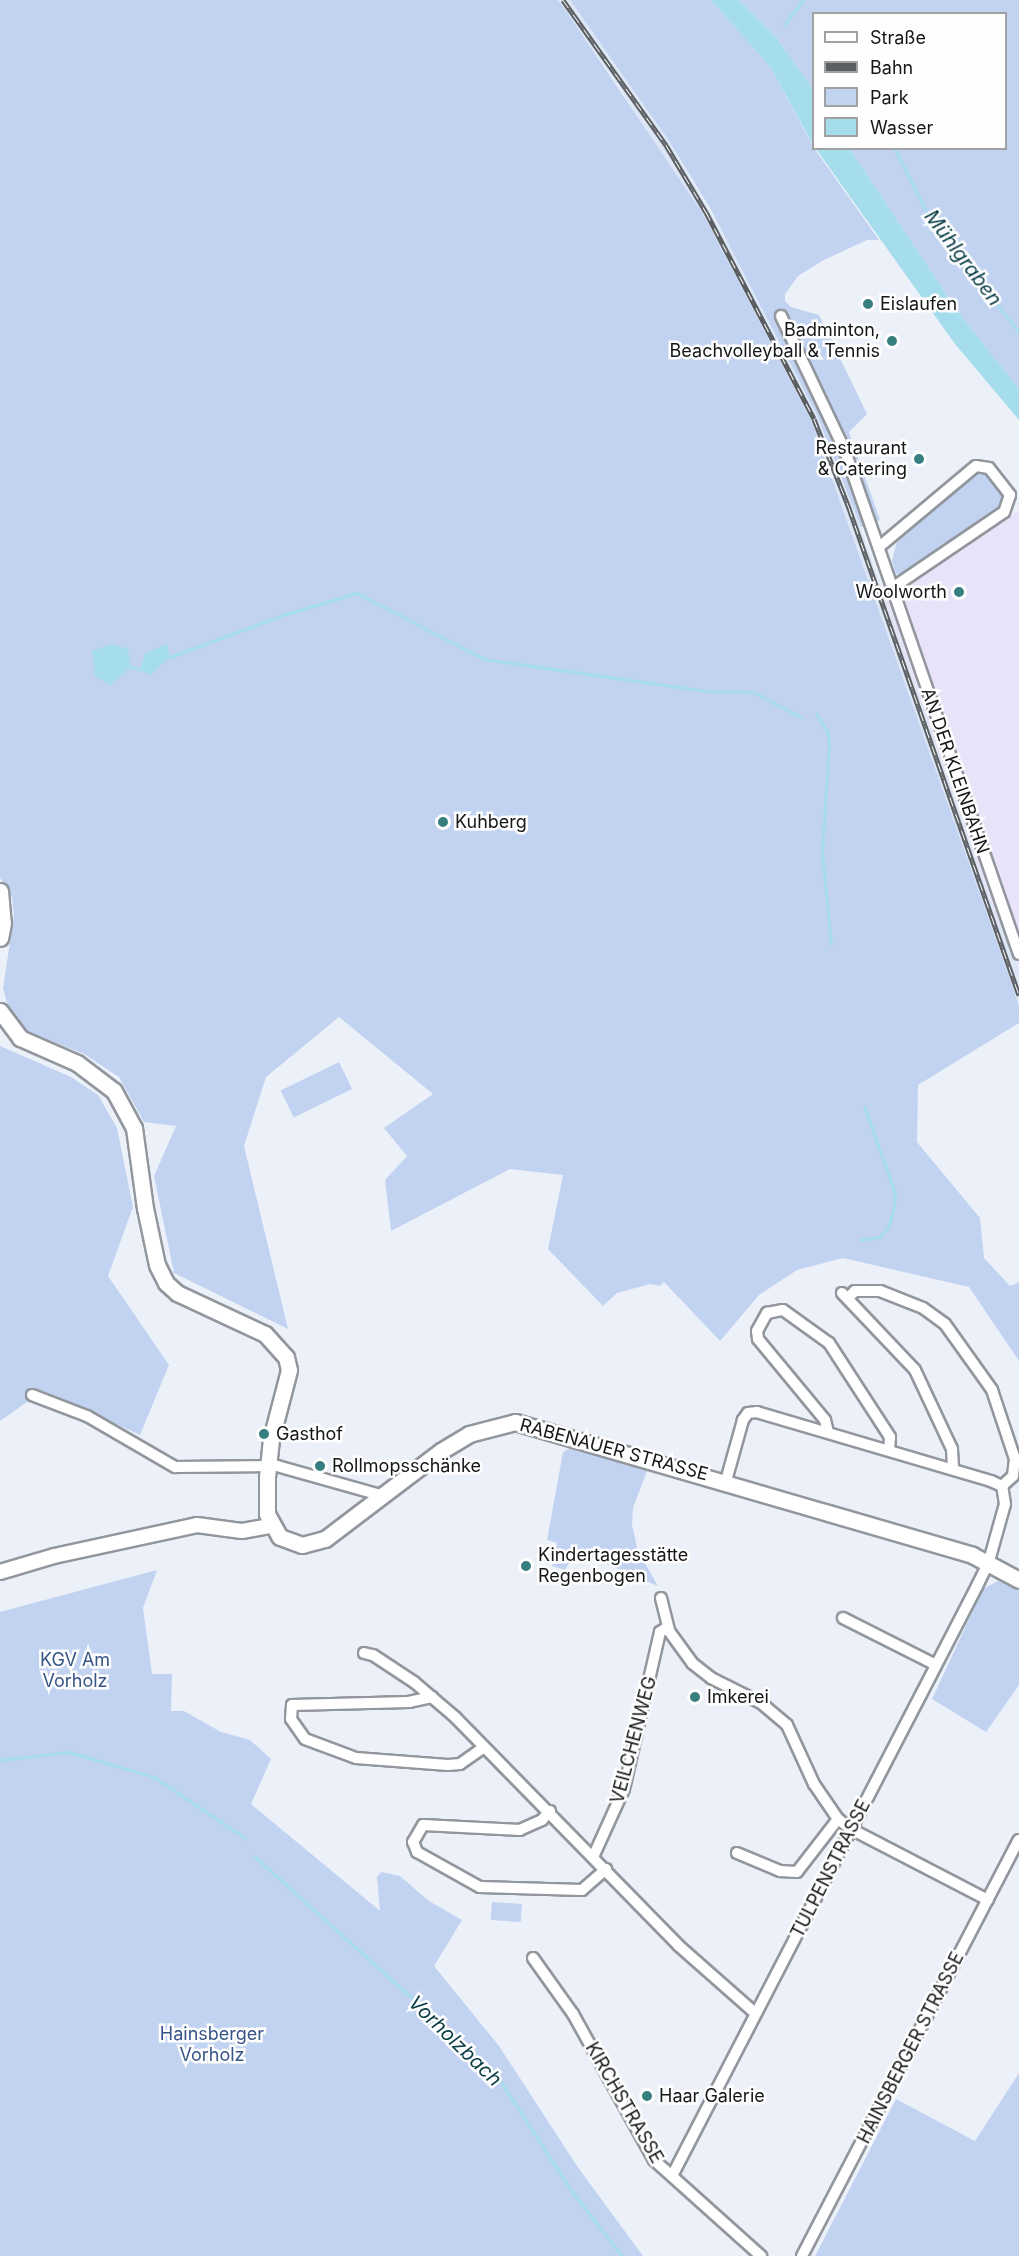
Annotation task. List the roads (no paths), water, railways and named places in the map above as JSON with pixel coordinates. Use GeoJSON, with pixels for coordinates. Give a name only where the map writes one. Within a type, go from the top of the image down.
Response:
{"type":"FeatureCollection","features":[{"type":"Feature","properties":{"kind":"main road"},"geometry":{"type":"LineString","coordinates":[[0,891],[3,923],[0,938]]}},
{"type":"Feature","properties":{"kind":"main road"},"geometry":{"type":"LineString","coordinates":[[3,1017],[20,1038],[77,1063],[114,1090],[134,1128],[145,1208],[157,1265],[166,1283],[177,1293],[265,1334],[286,1357],[289,1370],[268,1465],[267,1514],[271,1526]]}},
{"type":"Feature","properties":{"kind":"main road","name":"RABENAUER STRASSE"},"geometry":{"type":"LineString","coordinates":[[271,1526],[290,1542],[313,1543],[334,1533],[469,1434],[515,1422],[726,1481],[989,1561],[1019,1580]]}},
{"type":"Feature","properties":{"kind":"street","name":"AN DER KLEINBAHN"},"geometry":{"type":"LineString","coordinates":[[781,316],[844,451],[1019,954]]}},
{"type":"Feature","properties":{"kind":"street"},"geometry":{"type":"LineString","coordinates":[[879,547],[976,466],[989,468],[1010,495],[1004,512],[892,588]]}},
{"type":"Feature","properties":{"kind":"street"},"geometry":{"type":"LineString","coordinates":[[726,1481],[737,1436],[748,1413],[758,1412],[953,1468],[1002,1486],[1013,1476],[1015,1459],[992,1390],[945,1324],[923,1308],[880,1291],[855,1291],[846,1295],[915,1370],[952,1449],[953,1468]]}},
{"type":"Feature","properties":{"kind":"street"},"geometry":{"type":"LineString","coordinates":[[828,1432],[825,1420],[758,1339],[757,1330],[767,1313],[783,1310],[829,1342],[890,1437],[889,1450]]}},
{"type":"Feature","properties":{"kind":"street"},"geometry":{"type":"LineString","coordinates":[[32,1395],[87,1416],[175,1467],[268,1465],[384,1496]]}},
{"type":"Feature","properties":{"kind":"street","name":"TULPENSTRASSE"},"geometry":{"type":"LineString","coordinates":[[672,2176],[989,1561],[1005,1504],[1002,1486]]}},
{"type":"Feature","properties":{"kind":"street"},"geometry":{"type":"LineString","coordinates":[[0,1572],[54,1556],[197,1525],[242,1531],[271,1526]]}},
{"type":"Feature","properties":{"kind":"street"},"geometry":{"type":"LineString","coordinates":[[661,1598],[669,1631],[699,1670],[761,1703],[787,1725],[814,1784],[838,1819],[851,1829],[988,1900]]}},
{"type":"Feature","properties":{"kind":"street"},"geometry":{"type":"LineString","coordinates":[[843,1618],[936,1665]]}},
{"type":"Feature","properties":{"kind":"street","name":"VEILCHENWEG"},"geometry":{"type":"LineString","coordinates":[[594,1855],[624,1789],[660,1632],[664,1629],[669,1631]]}},
{"type":"Feature","properties":{"kind":"street"},"geometry":{"type":"LineString","coordinates":[[364,1653],[373,1655],[432,1697],[594,1855],[679,1946],[755,2013]]}},
{"type":"Feature","properties":{"kind":"street"},"geometry":{"type":"LineString","coordinates":[[432,1697],[409,1702],[292,1705],[291,1719],[304,1739],[356,1758],[460,1764],[484,1747]]}},
{"type":"Feature","properties":{"kind":"street"},"geometry":{"type":"LineString","coordinates":[[550,1811],[542,1820],[520,1830],[423,1825],[413,1842],[417,1852],[480,1887],[582,1890],[606,1869]]}},
{"type":"Feature","properties":{"kind":"street"},"geometry":{"type":"LineString","coordinates":[[737,1853],[780,1871],[797,1872],[838,1819]]}},
{"type":"Feature","properties":{"kind":"street","name":"HAINSBERGER STRASSE"},"geometry":{"type":"LineString","coordinates":[[802,2256],[1019,1840]]}},
{"type":"Feature","properties":{"kind":"street","name":"KIRCHSTRASSE"},"geometry":{"type":"LineString","coordinates":[[533,1958],[573,2014],[650,2154],[672,2176],[676,2184],[761,2256]]}},
{"type":"Feature","properties":{"kind":"water"},"geometry":{"type":"Polygon","coordinates":[[[711,0],[739,0],[776,37],[812,88],[812,143],[771,68],[711,0]]]}},
{"type":"Feature","properties":{"kind":"water"},"geometry":{"type":"Polygon","coordinates":[[[817,150],[851,150],[958,312],[1019,389],[1019,420],[955,344],[817,150]]]}},
{"type":"Feature","properties":{"kind":"water"},"geometry":{"type":"Polygon","coordinates":[[[111,644],[128,649],[131,667],[110,685],[95,676],[92,651],[111,644]]]}},
{"type":"Feature","properties":{"kind":"water"},"geometry":{"type":"Polygon","coordinates":[[[167,644],[170,657],[150,675],[140,670],[145,653],[167,644]]]}},
{"type":"Feature","properties":{"kind":"waterway"},"geometry":{"type":"LineString","coordinates":[[784,25],[803,0]]}},
{"type":"Feature","properties":{"kind":"waterway","name":"Mühlgraben"},"geometry":{"type":"LineString","coordinates":[[895,150],[934,226],[1019,332]]}},
{"type":"Feature","properties":{"kind":"waterway"},"geometry":{"type":"LineString","coordinates":[[170,657],[283,615],[357,593],[484,659],[705,691],[753,692],[801,717]]}},
{"type":"Feature","properties":{"kind":"waterway"},"geometry":{"type":"LineString","coordinates":[[131,667],[140,670]]}},
{"type":"Feature","properties":{"kind":"waterway"},"geometry":{"type":"LineString","coordinates":[[816,713],[828,733],[829,744],[822,853],[831,944]]}},
{"type":"Feature","properties":{"kind":"waterway"},"geometry":{"type":"LineString","coordinates":[[860,1240],[880,1237],[889,1225],[895,1193],[864,1106]]}},
{"type":"Feature","properties":{"kind":"waterway","name":"Vorholzbach"},"geometry":{"type":"LineString","coordinates":[[0,1760],[69,1752],[154,1777],[245,1838]]}},
{"type":"Feature","properties":{"kind":"waterway","name":"Vorholzbach"},"geometry":{"type":"LineString","coordinates":[[254,1856],[495,2073],[573,2193],[622,2256]]}},
{"type":"Feature","properties":{"kind":"railway"},"geometry":{"type":"LineString","coordinates":[[563,0],[666,145],[706,212],[814,419],[849,508],[1019,995]]}},
{"type":"Feature","properties":{"kind":"place","name":"Eislaufen"},"geometry":{"type":"Point","coordinates":[868,304]}},
{"type":"Feature","properties":{"kind":"place","name":"Badminton, Beachvolleyball & Tennis"},"geometry":{"type":"Point","coordinates":[892,341]}},
{"type":"Feature","properties":{"kind":"place","name":"Restaurant & Catering"},"geometry":{"type":"Point","coordinates":[919,459]}},
{"type":"Feature","properties":{"kind":"place","name":"Woolworth"},"geometry":{"type":"Point","coordinates":[959,592]}},
{"type":"Feature","properties":{"kind":"place","name":"Kuhberg"},"geometry":{"type":"Point","coordinates":[443,822]}},
{"type":"Feature","properties":{"kind":"place","name":"Gasthof"},"geometry":{"type":"Point","coordinates":[264,1434]}},
{"type":"Feature","properties":{"kind":"place","name":"Rollmopsschänke"},"geometry":{"type":"Point","coordinates":[320,1466]}},
{"type":"Feature","properties":{"kind":"place","name":"Kindertagesstätte Regenbogen"},"geometry":{"type":"Point","coordinates":[526,1566]}},
{"type":"Feature","properties":{"kind":"place","name":"Imkerei"},"geometry":{"type":"Point","coordinates":[695,1697]}},
{"type":"Feature","properties":{"kind":"place","name":"Haar Galerie"},"geometry":{"type":"Point","coordinates":[647,2096]}},
{"type":"Feature","properties":{"kind":"park label","name":"KGV Am Vorholz"},"geometry":{"type":"Point","coordinates":[75,1671]}},
{"type":"Feature","properties":{"kind":"park label","name":"Hainsberger Vorholz"},"geometry":{"type":"Point","coordinates":[212,2045]}}]}
